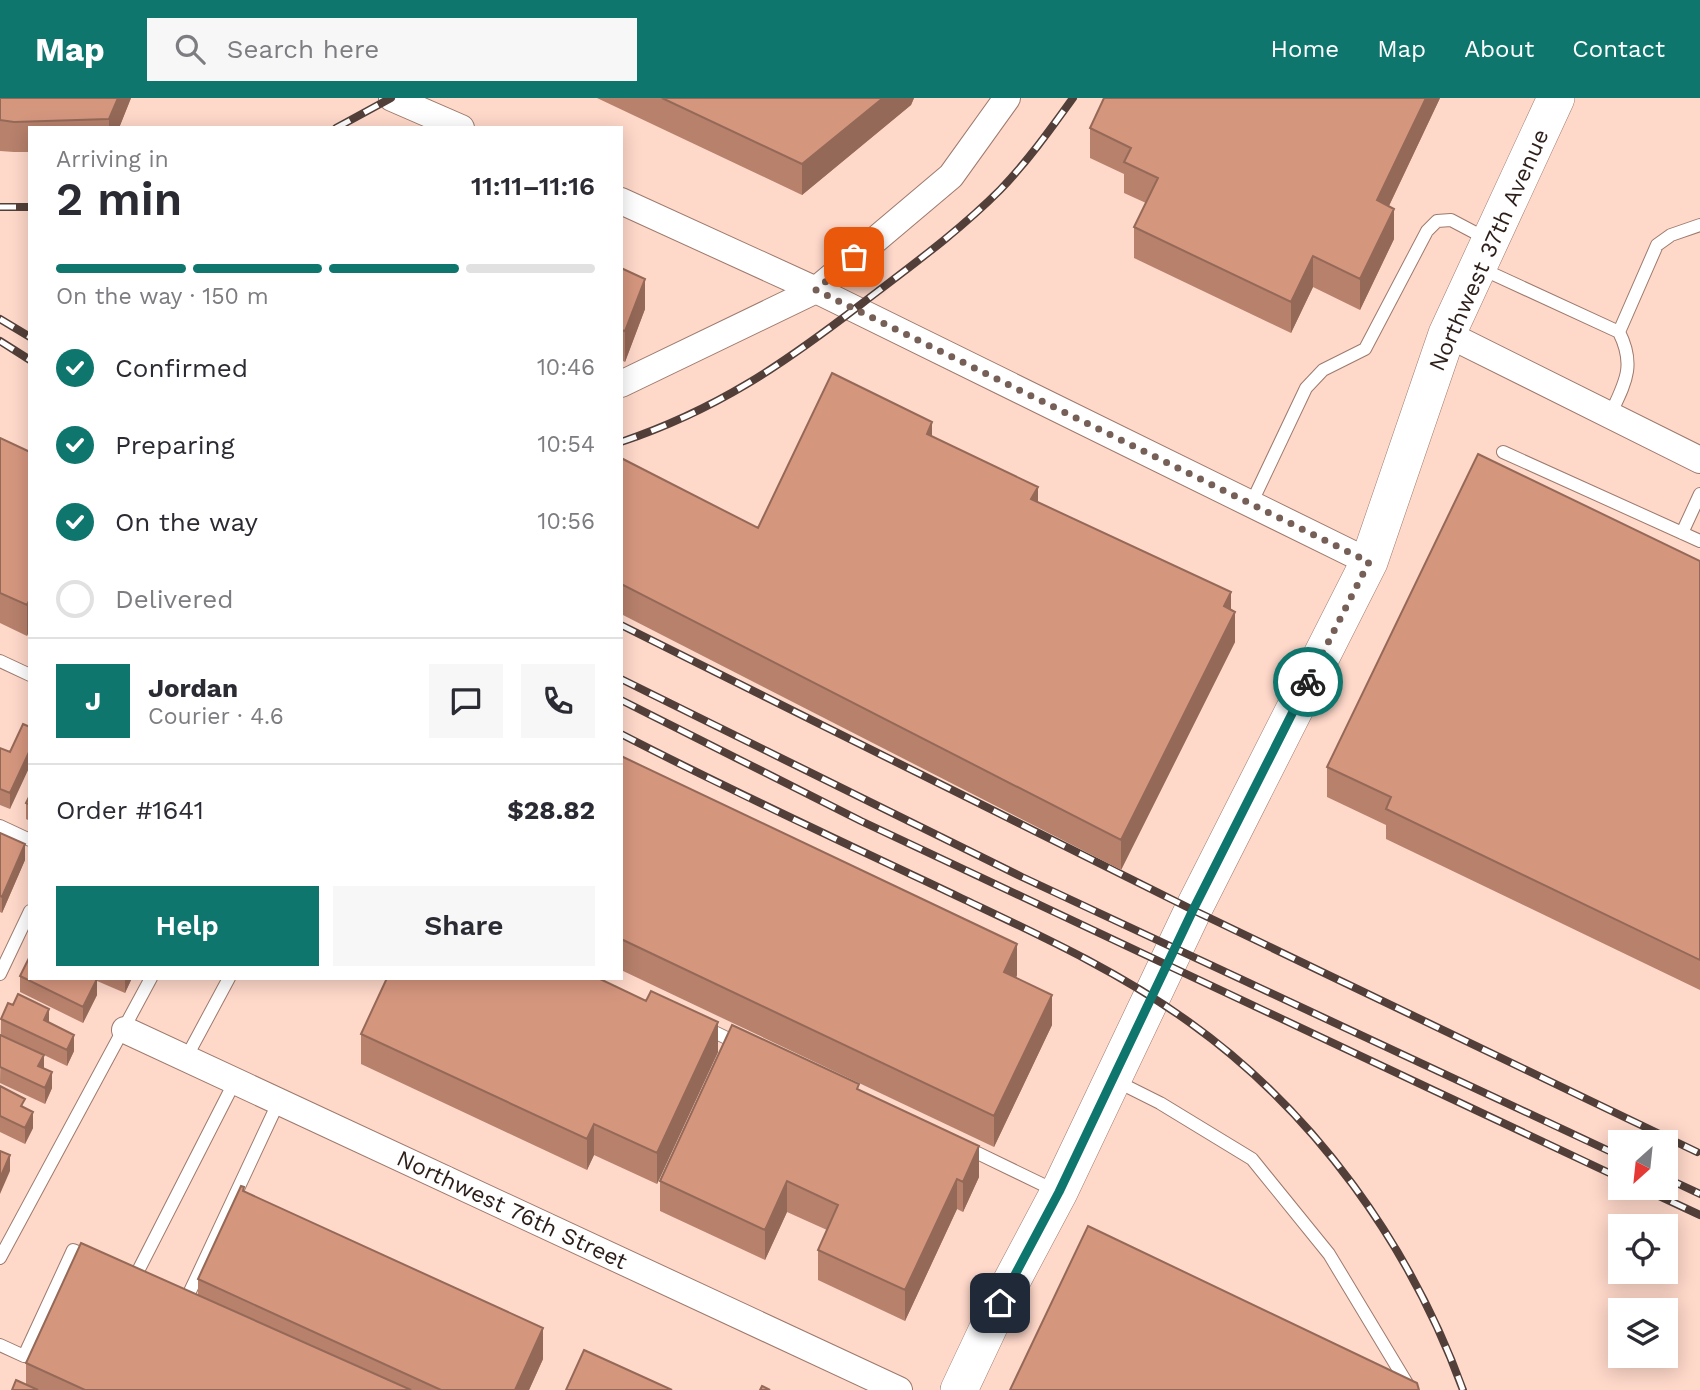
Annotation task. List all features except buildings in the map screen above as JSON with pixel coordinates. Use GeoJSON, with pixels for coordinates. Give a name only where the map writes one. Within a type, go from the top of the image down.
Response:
{"type":"FeatureCollection","features":[{"type":"Feature","properties":{"kind":"street"},"geometry":{"type":"LineString","coordinates":[[392,98],[456,126]]}},
{"type":"Feature","properties":{"kind":"street"},"geometry":{"type":"LineString","coordinates":[[623,383],[816,290],[951,176],[1007,98]]}},
{"type":"Feature","properties":{"kind":"street","name":"Northwest 37th Avenue"},"geometry":{"type":"LineString","coordinates":[[959,1390],[1000,1303],[1059,1192],[1193,910],[1369,562],[1447,334],[1556,98]]}},
{"type":"Feature","properties":{"kind":"street"},"geometry":{"type":"LineString","coordinates":[[623,202],[816,290],[1369,562]]}},
{"type":"Feature","properties":{"kind":"street"},"geometry":{"type":"LineString","coordinates":[[1447,334],[1700,460]]}},
{"type":"Feature","properties":{"kind":"street","name":"Northwest 76th Street"},"geometry":{"type":"LineString","coordinates":[[125,1030],[899,1390]]}},
{"type":"Feature","properties":{"kind":"lane"},"geometry":{"type":"LineString","coordinates":[[1251,504],[1306,388],[1323,370],[1365,349],[1427,231],[1437,221],[1451,220],[1484,254],[1619,332],[1628,350],[1628,377],[1610,415]]}},
{"type":"Feature","properties":{"kind":"lane"},"geometry":{"type":"LineString","coordinates":[[1619,332],[1657,245],[1671,235],[1700,225]]}},
{"type":"Feature","properties":{"kind":"lane"},"geometry":{"type":"LineString","coordinates":[[1503,452],[1700,541]]}},
{"type":"Feature","properties":{"kind":"lane"},"geometry":{"type":"LineString","coordinates":[[1682,533],[1700,494]]}},
{"type":"Feature","properties":{"kind":"lane"},"geometry":{"type":"LineString","coordinates":[[0,661],[28,674]]}},
{"type":"Feature","properties":{"kind":"lane"},"geometry":{"type":"LineString","coordinates":[[0,826],[28,838]]}},
{"type":"Feature","properties":{"kind":"lane"},"geometry":{"type":"LineString","coordinates":[[0,974],[28,915]]}},
{"type":"Feature","properties":{"kind":"lane"},"geometry":{"type":"LineString","coordinates":[[0,1258],[150,980]]}},
{"type":"Feature","properties":{"kind":"lane"},"geometry":{"type":"LineString","coordinates":[[186,1058],[228,980]]}},
{"type":"Feature","properties":{"kind":"lane"},"geometry":{"type":"LineString","coordinates":[[690,1021],[751,1049]]}},
{"type":"Feature","properties":{"kind":"lane"},"geometry":{"type":"LineString","coordinates":[[1113,1080],[1160,1103],[1252,1159],[1329,1254],[1412,1390]]}},
{"type":"Feature","properties":{"kind":"lane"},"geometry":{"type":"LineString","coordinates":[[0,1345],[24,1356],[73,1250],[136,1275],[235,1081]]}},
{"type":"Feature","properties":{"kind":"lane"},"geometry":{"type":"LineString","coordinates":[[186,1300],[279,1101]]}},
{"type":"Feature","properties":{"kind":"lane"},"geometry":{"type":"LineString","coordinates":[[957,1144],[1059,1192]]}},
{"type":"Feature","properties":{"kind":"railway"},"geometry":{"type":"LineString","coordinates":[[340,126],[391,98]]}},
{"type":"Feature","properties":{"kind":"railway"},"geometry":{"type":"LineString","coordinates":[[623,441],[687,416],[747,384],[803,347],[914,264],[1000,190],[1029,157],[1073,98]]}},
{"type":"Feature","properties":{"kind":"railway"},"geometry":{"type":"LineString","coordinates":[[0,207],[28,207]]}},
{"type":"Feature","properties":{"kind":"railway"},"geometry":{"type":"LineString","coordinates":[[0,319],[28,336]]}},
{"type":"Feature","properties":{"kind":"railway"},"geometry":{"type":"LineString","coordinates":[[0,341],[28,359]]}},
{"type":"Feature","properties":{"kind":"railway"},"geometry":{"type":"LineString","coordinates":[[623,626],[1193,910],[1697,1152]]}},
{"type":"Feature","properties":{"kind":"railway"},"geometry":{"type":"LineString","coordinates":[[623,680],[1022,877],[1608,1150]]}},
{"type":"Feature","properties":{"kind":"railway"},"geometry":{"type":"LineString","coordinates":[[623,701],[861,821],[1608,1172]]}},
{"type":"Feature","properties":{"kind":"railway"},"geometry":{"type":"LineString","coordinates":[[623,735],[1049,940],[1134,986],[1189,1022],[1235,1058],[1278,1097],[1353,1185],[1416,1284],[1463,1390]]}},
{"type":"Feature","properties":{"kind":"railway"},"geometry":{"type":"LineString","coordinates":[[1678,1184],[1700,1194]]}},
{"type":"Feature","properties":{"kind":"railway"},"geometry":{"type":"LineString","coordinates":[[1668,1200],[1700,1215]]}},
{"type":"Feature","properties":{"kind":"way so far"},"geometry":{"type":"LineString","coordinates":[[854,257],[816,290],[1369,562],[1308,682]]}},
{"type":"Feature","properties":{"kind":"route"},"geometry":{"type":"LineString","coordinates":[[1000,1303],[1059,1192],[1193,910],[1308,682]]}}]}
